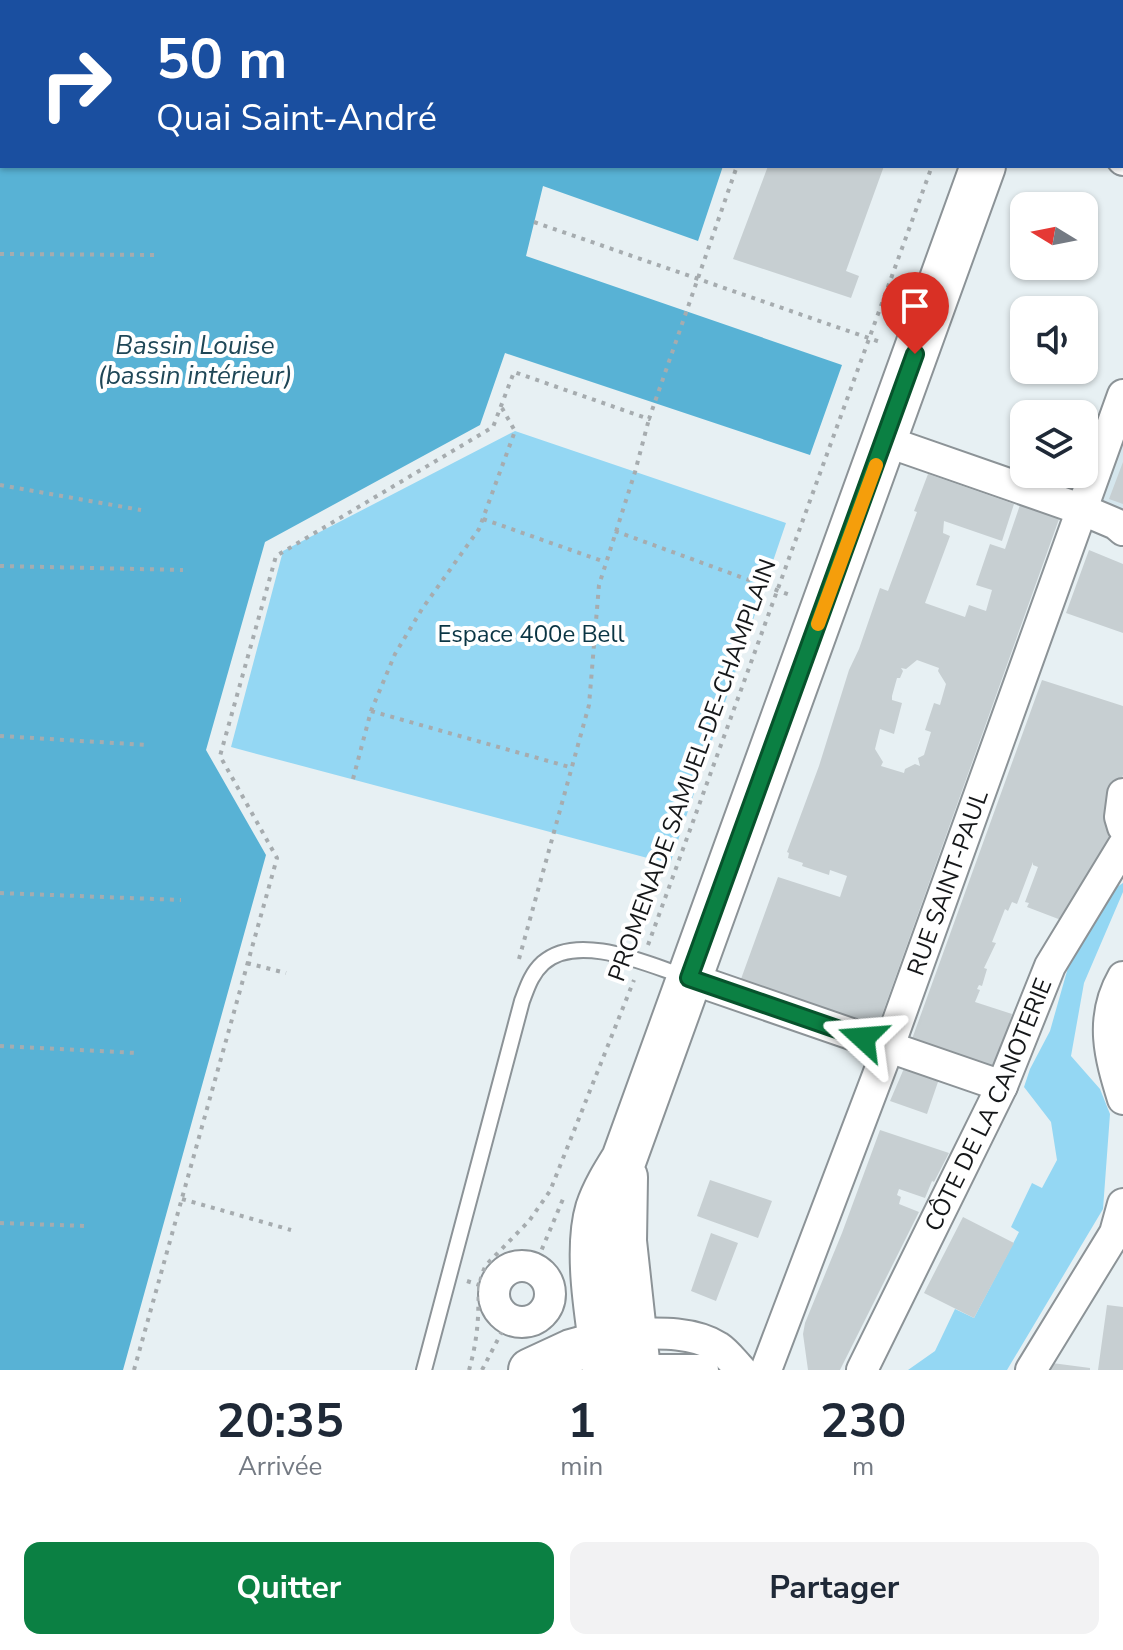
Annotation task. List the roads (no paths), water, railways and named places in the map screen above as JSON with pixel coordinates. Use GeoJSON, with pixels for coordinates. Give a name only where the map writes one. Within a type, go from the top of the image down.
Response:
{"type":"FeatureCollection","features":[{"type":"Feature","properties":{"kind":"main road"},"geometry":{"type":"LineString","coordinates":[[530,1370],[553,1358],[624,1358],[593,1245],[594,1225],[605,1190],[624,1159],[982,168]]}},
{"type":"Feature","properties":{"kind":"street","name":"RUE SAINT-PAUL"},"geometry":{"type":"LineString","coordinates":[[766,1370],[889,1046],[1123,395]]}},
{"type":"Feature","properties":{"kind":"street"},"geometry":{"type":"LineString","coordinates":[[885,441],[1083,510],[1123,530]]}},
{"type":"Feature","properties":{"kind":"street"},"geometry":{"type":"LineString","coordinates":[[1123,794],[1120,817],[1123,827]]}},
{"type":"Feature","properties":{"kind":"street","name":"CÔTE DE LA CANOTERIE"},"geometry":{"type":"LineString","coordinates":[[862,1370],[1002,1086],[1050,966],[1123,846]]}},
{"type":"Feature","properties":{"kind":"street"},"geometry":{"type":"LineString","coordinates":[[1123,977],[1109,1012],[1108,1039],[1123,1099]]}},
{"type":"Feature","properties":{"kind":"street"},"geometry":{"type":"LineString","coordinates":[[689,978],[1002,1086]]}},
{"type":"Feature","properties":{"kind":"street"},"geometry":{"type":"LineString","coordinates":[[1031,1370],[1115,1233],[1123,1204]]}},
{"type":"Feature","properties":{"kind":"street"},"geometry":{"type":"LineString","coordinates":[[510,1268],[534,1268],[549,1284],[551,1293],[547,1306],[530,1321],[509,1318],[498,1308],[495,1299],[497,1281],[510,1268]]}},
{"type":"Feature","properties":{"kind":"street"},"geometry":{"type":"LineString","coordinates":[[624,1358],[663,1333],[707,1342],[721,1349],[741,1370]]}},
{"type":"Feature","properties":{"kind":"street"},"geometry":{"type":"LineString","coordinates":[[624,1358],[703,1370]]}},
{"type":"Feature","properties":{"kind":"street"},"geometry":{"type":"LineString","coordinates":[[725,1370],[741,1370]]}},
{"type":"Feature","properties":{"kind":"lane"},"geometry":{"type":"LineString","coordinates":[[424,1370],[522,1001],[531,978],[544,962],[562,953],[584,949],[641,962],[689,978]]}},
{"type":"Feature","properties":{"kind":"water","name":"Bassin Louise (bassin intérieur)"},"geometry":{"type":"Polygon","coordinates":[[[0,168],[722,168],[698,241],[543,186],[526,256],[842,365],[810,455],[505,353],[480,425],[265,542],[206,750],[266,855],[123,1370],[0,1370],[0,168]]]}},
{"type":"Feature","properties":{"kind":"park label","name":"Espace 400e Bell"},"geometry":{"type":"Point","coordinates":[531,634]}}]}
